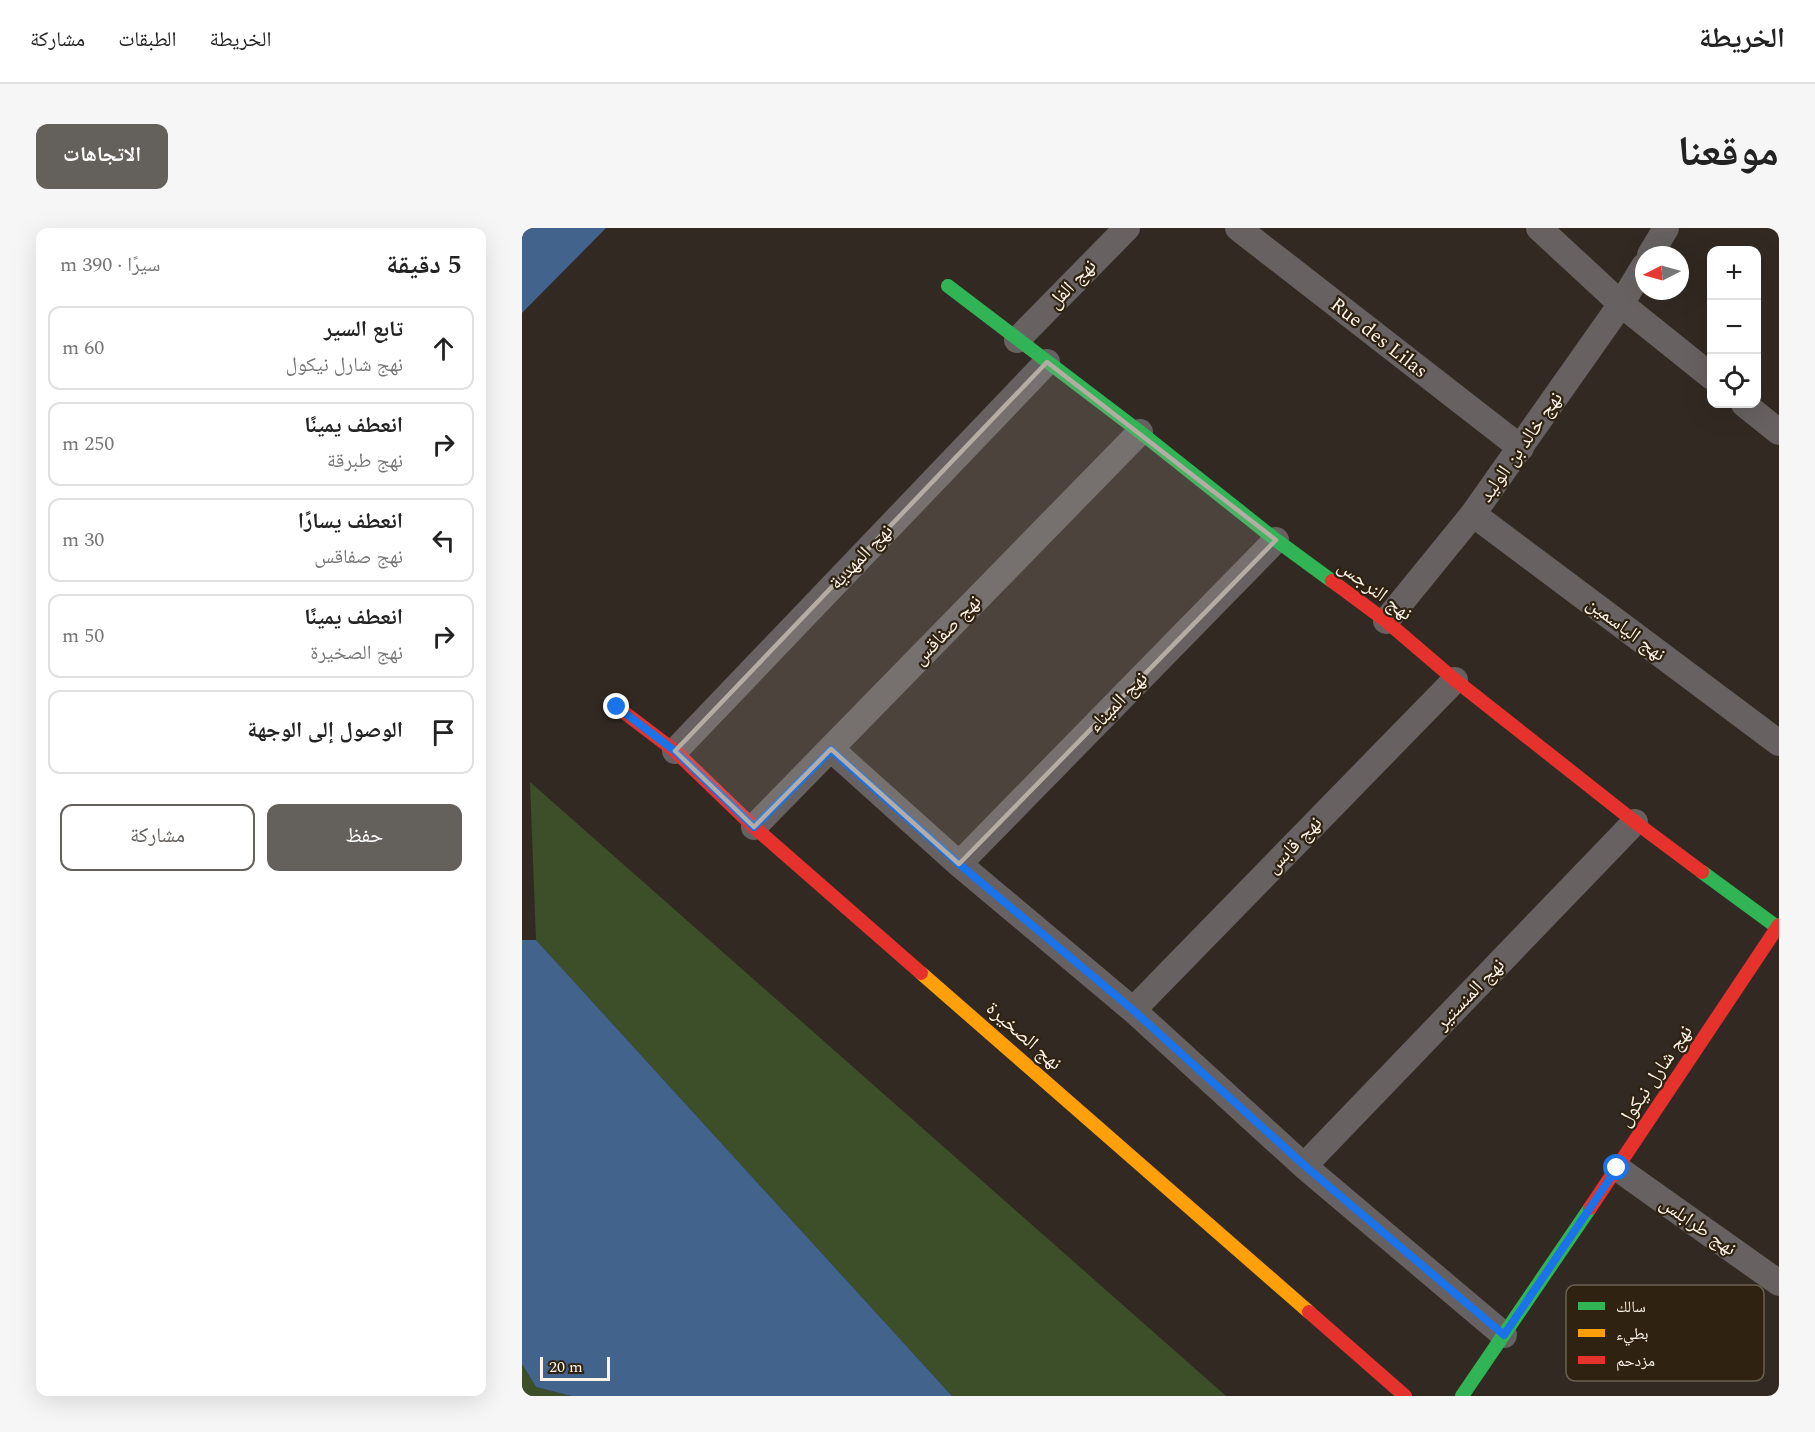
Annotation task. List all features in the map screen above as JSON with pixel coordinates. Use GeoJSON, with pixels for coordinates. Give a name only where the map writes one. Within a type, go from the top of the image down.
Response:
{"type":"FeatureCollection","features":[{"type":"Feature","properties":{"kind":"street","name":"نهج الفل"},"geometry":{"type":"LineString","coordinates":[[1017,340],[1127,228]]}},
{"type":"Feature","properties":{"kind":"street","name":"Rue des Lilas"},"geometry":{"type":"LineString","coordinates":[[1238,228],[1521,448]]}},
{"type":"Feature","properties":{"kind":"street"},"geometry":{"type":"LineString","coordinates":[[1539,228],[1621,304],[1707,373]]}},
{"type":"Feature","properties":{"kind":"street"},"geometry":{"type":"LineString","coordinates":[[1655,246],[1666,228]]}},
{"type":"Feature","properties":{"kind":"street","name":"نهج خالد بن الوليد"},"geometry":{"type":"LineString","coordinates":[[1386,621],[1473,514],[1635,281]]}},
{"type":"Feature","properties":{"kind":"street","name":"نهج النرجس"},"geometry":{"type":"LineString","coordinates":[[948,286],[1140,432],[1276,540],[1386,621],[1455,680],[1635,822],[1778,926]]}},
{"type":"Feature","properties":{"kind":"street","name":"نهج المهدية"},"geometry":{"type":"LineString","coordinates":[[675,751],[1047,362]]}},
{"type":"Feature","properties":{"kind":"street"},"geometry":{"type":"LineString","coordinates":[[1749,408],[1779,432]]}},
{"type":"Feature","properties":{"kind":"street","name":"نهج صفاقس"},"geometry":{"type":"LineString","coordinates":[[754,827],[1140,432]]}},
{"type":"Feature","properties":{"kind":"street","name":"نهج الياسمين"},"geometry":{"type":"LineString","coordinates":[[1473,514],[1779,743]]}},
{"type":"Feature","properties":{"kind":"street","name":"نهج الميناء"},"geometry":{"type":"LineString","coordinates":[[959,864],[1276,540]]}},
{"type":"Feature","properties":{"kind":"street","name":"نهج قابس"},"geometry":{"type":"LineString","coordinates":[[1133,1010],[1455,680]]}},
{"type":"Feature","properties":{"kind":"street","name":"نهج الصخيرة"},"geometry":{"type":"LineString","coordinates":[[617,707],[675,751],[754,827],[1405,1396]]}},
{"type":"Feature","properties":{"kind":"street"},"geometry":{"type":"LineString","coordinates":[[831,750],[959,864],[1133,1010],[1305,1166],[1504,1335]]}},
{"type":"Feature","properties":{"kind":"street","name":"نهج المنستير"},"geometry":{"type":"LineString","coordinates":[[1305,1166],[1635,822]]}},
{"type":"Feature","properties":{"kind":"street","name":"نهج شارل نيكول"},"geometry":{"type":"LineString","coordinates":[[1462,1396],[1778,926]]}},
{"type":"Feature","properties":{"kind":"street","name":"نهج طرابلس"},"geometry":{"type":"LineString","coordinates":[[1617,1168],[1779,1283]]}},
{"type":"Feature","properties":{"kind":"highlighted area"},"geometry":{"type":"Polygon","coordinates":[[[1047,362],[1276,540],[959,864],[831,749],[754,827],[675,751],[1047,362]]]}},
{"type":"Feature","properties":{"kind":"green space"},"geometry":{"type":"Polygon","coordinates":[[[530,782],[1226,1396],[952,1396],[536,940],[530,782]]]}},
{"type":"Feature","properties":{"kind":"green space"},"geometry":{"type":"Polygon","coordinates":[[[522,1364],[536,1387],[571,1396],[522,1396],[522,1364]]]}},
{"type":"Feature","properties":{"kind":"water"},"geometry":{"type":"Polygon","coordinates":[[[522,228],[606,228],[522,313],[522,228]]]}},
{"type":"Feature","properties":{"kind":"water"},"geometry":{"type":"Polygon","coordinates":[[[522,940],[536,940],[952,1396],[571,1396],[536,1387],[522,1364],[522,940]]]}},
{"type":"Feature","properties":{"kind":"traffic: fast"},"geometry":{"type":"LineString","coordinates":[[948,286],[1332,581]]}},
{"type":"Feature","properties":{"kind":"traffic: fast"},"geometry":{"type":"LineString","coordinates":[[1702,872],[1777,927]]}},
{"type":"Feature","properties":{"kind":"traffic: fast"},"geometry":{"type":"LineString","coordinates":[[1462,1396],[1590,1208]]}},
{"type":"Feature","properties":{"kind":"traffic: slow"},"geometry":{"type":"LineString","coordinates":[[921,973],[1309,1312]]}},
{"type":"Feature","properties":{"kind":"traffic: jam"},"geometry":{"type":"LineString","coordinates":[[1332,581],[1386,621],[1455,680],[1635,822],[1702,872]]}},
{"type":"Feature","properties":{"kind":"traffic: jam"},"geometry":{"type":"LineString","coordinates":[[617,707],[675,751],[754,827],[921,973]]}},
{"type":"Feature","properties":{"kind":"traffic: jam"},"geometry":{"type":"LineString","coordinates":[[1590,1208],[1779,925]]}},
{"type":"Feature","properties":{"kind":"traffic: jam"},"geometry":{"type":"LineString","coordinates":[[1309,1312],[1405,1396]]}},
{"type":"Feature","properties":{"kind":"route"},"geometry":{"type":"LineString","coordinates":[[617,707],[675,751],[754,827],[831,750],[959,864],[1133,1010],[1305,1166],[1504,1335],[1617,1168]]}}]}
